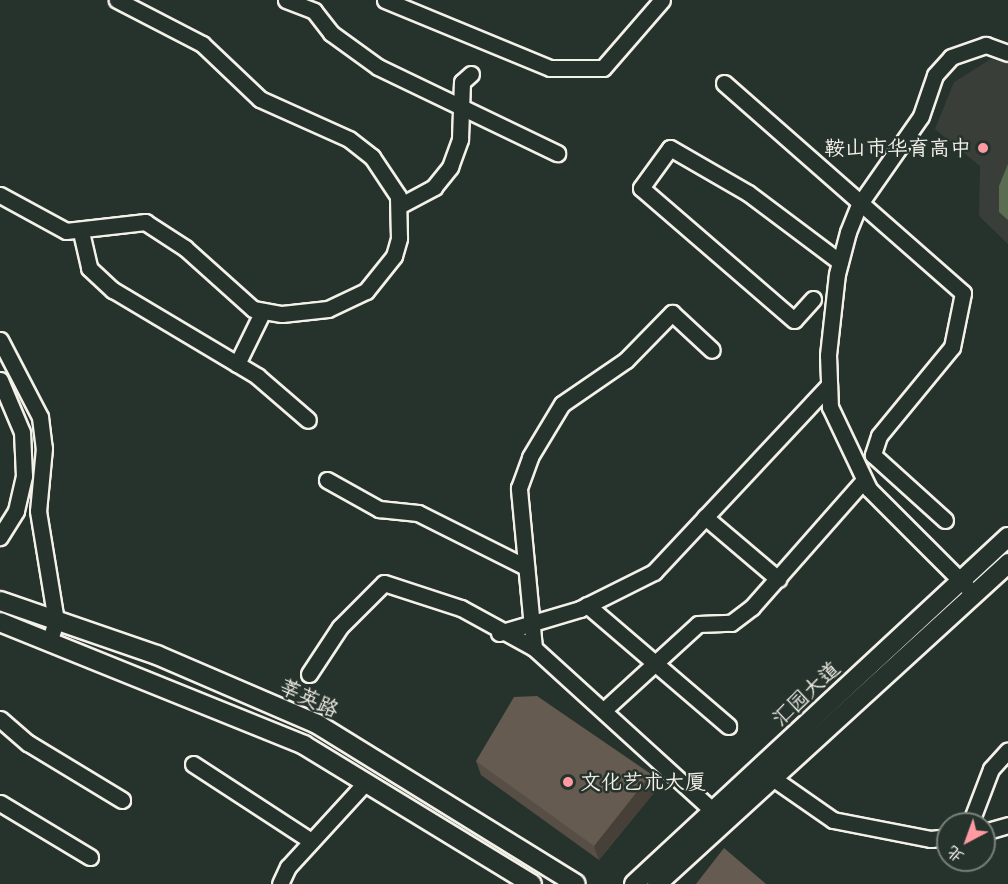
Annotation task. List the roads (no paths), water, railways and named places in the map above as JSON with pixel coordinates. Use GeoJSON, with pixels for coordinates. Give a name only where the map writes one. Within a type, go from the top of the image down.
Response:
{"type":"FeatureCollection","features":[{"type":"Feature","properties":{"kind":"main road","name":"汇园大道"},"geometry":{"type":"LineString","coordinates":[[634,884],[1008,537]]}},
{"type":"Feature","properties":{"kind":"main road","name":"汇园大道"},"geometry":{"type":"LineString","coordinates":[[657,884],[1008,563]]}},
{"type":"Feature","properties":{"kind":"main road","name":"莘英路"},"geometry":{"type":"LineString","coordinates":[[0,601],[157,655],[317,724],[576,884]]}},
{"type":"Feature","properties":{"kind":"main road"},"geometry":{"type":"LineString","coordinates":[[0,622],[50,639],[304,745],[532,884]]}},
{"type":"Feature","properties":{"kind":"main road"},"geometry":{"type":"LineString","coordinates":[[669,884],[679,864]]}},
{"type":"Feature","properties":{"kind":"street"},"geometry":{"type":"LineString","coordinates":[[0,195],[66,231],[81,232],[145,222],[185,248],[253,309],[263,311],[308,315],[366,291],[394,256],[399,206],[392,181],[349,139],[260,99],[202,44],[117,0]]}},
{"type":"Feature","properties":{"kind":"street"},"geometry":{"type":"LineString","coordinates":[[285,0],[314,11],[331,33],[378,67],[462,110],[557,153]]}},
{"type":"Feature","properties":{"kind":"street"},"geometry":{"type":"LineString","coordinates":[[384,0],[539,64],[603,68],[662,0]]}},
{"type":"Feature","properties":{"kind":"street"},"geometry":{"type":"LineString","coordinates":[[975,594],[864,480],[830,407],[829,386],[840,262],[859,205],[898,155],[935,75],[951,57],[986,45],[1008,53]]}},
{"type":"Feature","properties":{"kind":"street"},"geometry":{"type":"LineString","coordinates":[[399,206],[444,178],[460,139],[462,82],[471,74]]}},
{"type":"Feature","properties":{"kind":"street"},"geometry":{"type":"LineString","coordinates":[[724,83],[859,205],[963,293],[952,347],[879,436],[873,455],[945,520]]}},
{"type":"Feature","properties":{"kind":"street"},"geometry":{"type":"LineString","coordinates":[[813,299],[794,320],[641,188],[670,148],[748,193],[840,262]]}},
{"type":"Feature","properties":{"kind":"street"},"geometry":{"type":"LineString","coordinates":[[81,232],[88,268],[113,290],[237,364],[308,420]]}},
{"type":"Feature","properties":{"kind":"street"},"geometry":{"type":"LineString","coordinates":[[237,364],[263,311]]}},
{"type":"Feature","properties":{"kind":"street"},"geometry":{"type":"LineString","coordinates":[[534,648],[519,488],[530,457],[562,404],[626,360],[672,313],[712,350]]}},
{"type":"Feature","properties":{"kind":"street"},"geometry":{"type":"LineString","coordinates":[[0,340],[40,417],[44,448],[38,511],[56,621],[50,639]]}},
{"type":"Feature","properties":{"kind":"street"},"geometry":{"type":"LineString","coordinates":[[0,380],[22,432],[24,476],[16,511],[0,537]]}},
{"type":"Feature","properties":{"kind":"street"},"geometry":{"type":"LineString","coordinates":[[499,633],[587,605],[654,572],[829,386]]}},
{"type":"Feature","properties":{"kind":"street"},"geometry":{"type":"LineString","coordinates":[[327,480],[378,510],[418,513],[526,567]]}},
{"type":"Feature","properties":{"kind":"street"},"geometry":{"type":"LineString","coordinates":[[605,709],[699,624],[731,623],[778,579],[864,480]]}},
{"type":"Feature","properties":{"kind":"street"},"geometry":{"type":"LineString","coordinates":[[705,517],[778,579]]}},
{"type":"Feature","properties":{"kind":"street"},"geometry":{"type":"LineString","coordinates":[[309,674],[340,627],[384,583],[461,608],[499,633],[534,648],[605,709],[713,811]]}},
{"type":"Feature","properties":{"kind":"street"},"geometry":{"type":"LineString","coordinates":[[587,605],[728,726]]}},
{"type":"Feature","properties":{"kind":"street"},"geometry":{"type":"LineString","coordinates":[[0,719],[28,743],[122,800]]}},
{"type":"Feature","properties":{"kind":"street"},"geometry":{"type":"LineString","coordinates":[[975,812],[991,769],[1008,750]]}},
{"type":"Feature","properties":{"kind":"street"},"geometry":{"type":"LineString","coordinates":[[193,764],[311,841]]}},
{"type":"Feature","properties":{"kind":"street"},"geometry":{"type":"LineString","coordinates":[[774,779],[833,820],[936,838]]}},
{"type":"Feature","properties":{"kind":"street"},"geometry":{"type":"LineString","coordinates":[[280,884],[311,841],[366,782]]}},
{"type":"Feature","properties":{"kind":"street"},"geometry":{"type":"LineString","coordinates":[[0,802],[90,857]]}},
{"type":"Feature","properties":{"kind":"place","name":"鞍山市华育高中"},"geometry":{"type":"Point","coordinates":[983,148]}},
{"type":"Feature","properties":{"kind":"place","name":"文化艺术大厦"},"geometry":{"type":"Point","coordinates":[568,782]}}]}
